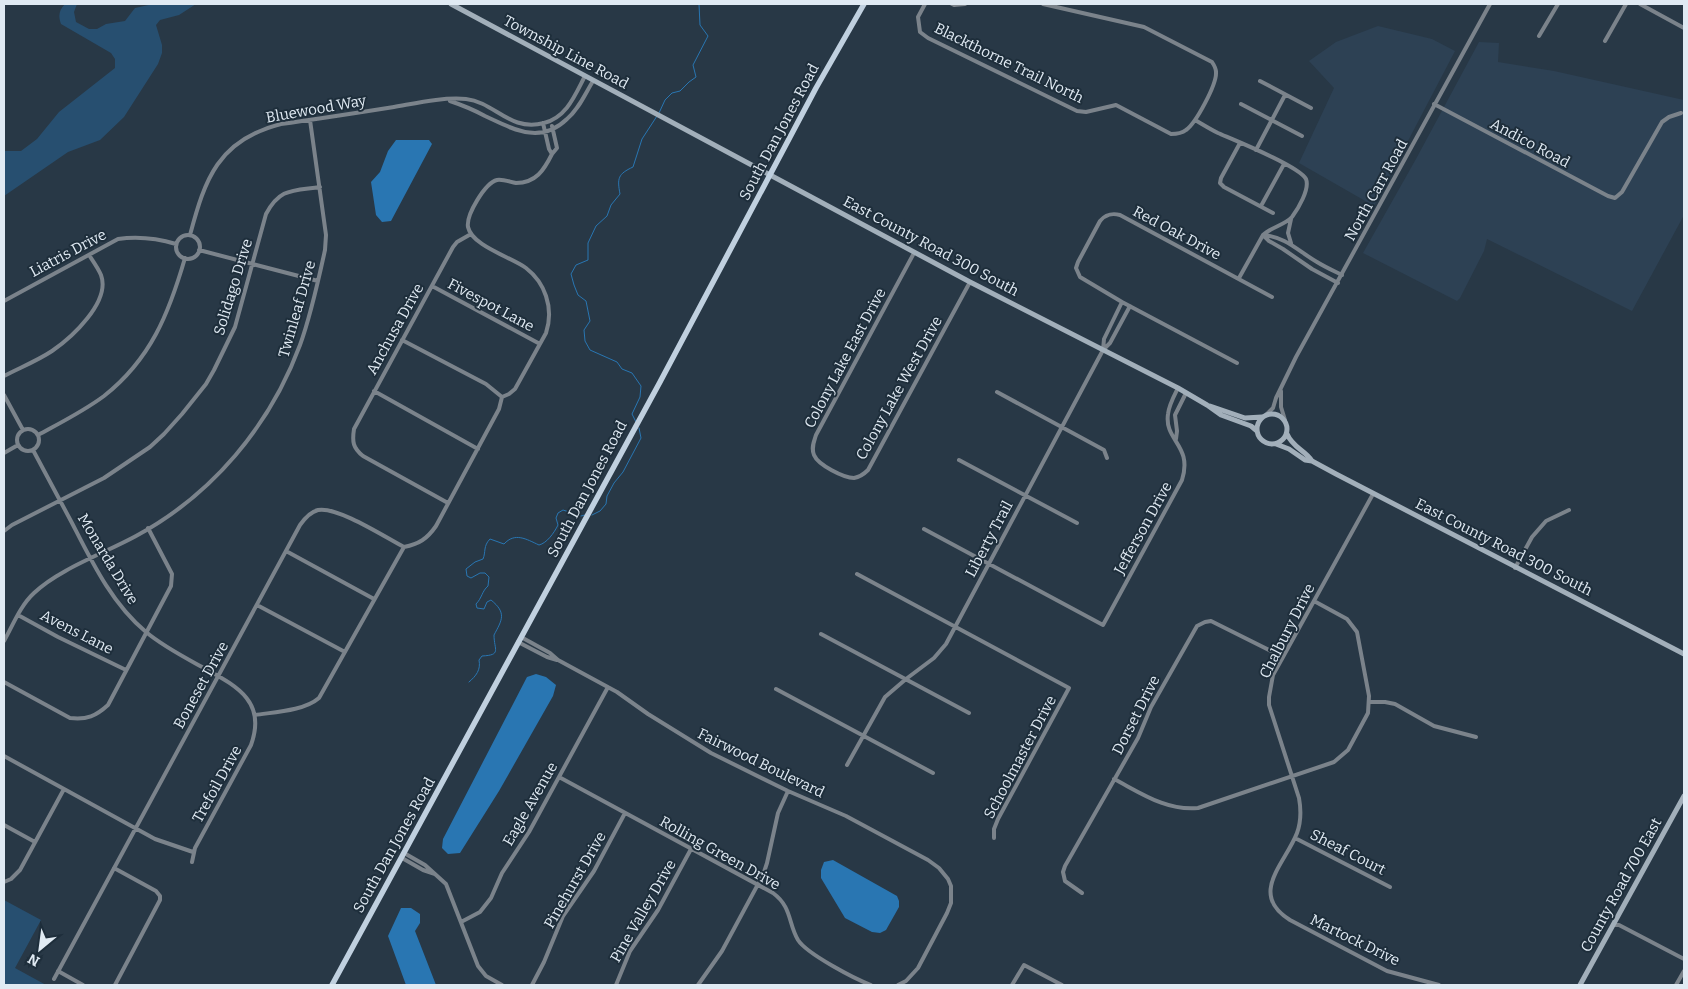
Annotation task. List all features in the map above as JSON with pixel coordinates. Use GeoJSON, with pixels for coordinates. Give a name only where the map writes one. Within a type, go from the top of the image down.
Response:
{"type":"FeatureCollection","features":[{"type":"Feature","properties":{"kind":"main road","name":"South Dan Jones Road"},"geometry":{"type":"LineString","coordinates":[[332,985],[864,4]]}},
{"type":"Feature","properties":{"kind":"street","name":"Township Line Road"},"geometry":{"type":"LineString","coordinates":[[451,4],[644,108]]}},
{"type":"Feature","properties":{"kind":"street","name":"Blackthorne Trail North"},"geometry":{"type":"LineString","coordinates":[[925,4],[918,17],[920,32],[928,38],[1077,111],[1086,112],[1116,105],[1171,134],[1179,134],[1186,130],[1195,120]]}},
{"type":"Feature","properties":{"kind":"street"},"geometry":{"type":"LineString","coordinates":[[952,4],[965,4]]}},
{"type":"Feature","properties":{"kind":"street"},"geometry":{"type":"LineString","coordinates":[[1043,4],[1144,27],[1212,62],[1216,68],[1214,84],[1195,120],[1217,133],[1284,164],[1303,175],[1306,180],[1306,193],[1291,218],[1288,233],[1291,243]]}},
{"type":"Feature","properties":{"kind":"street","name":"North Carr Road"},"geometry":{"type":"LineString","coordinates":[[1265,416],[1273,408],[1281,387],[1490,4]]}},
{"type":"Feature","properties":{"kind":"street"},"geometry":{"type":"LineString","coordinates":[[1539,36],[1558,4]]}},
{"type":"Feature","properties":{"kind":"street"},"geometry":{"type":"LineString","coordinates":[[1605,41],[1626,4]]}},
{"type":"Feature","properties":{"kind":"street"},"geometry":{"type":"LineString","coordinates":[[1640,4],[1684,28]]}},
{"type":"Feature","properties":{"kind":"street","name":"Bluewood Way"},"geometry":{"type":"LineString","coordinates":[[190,235],[200,197],[220,160],[242,140],[267,128],[448,100],[467,100],[480,104],[521,124],[531,125],[550,121],[559,116],[574,99],[585,76]]}},
{"type":"Feature","properties":{"kind":"street","name":"Bluewood Way"},"geometry":{"type":"LineString","coordinates":[[448,100],[468,107],[510,128],[524,132],[545,131],[559,125],[568,118],[593,81]]}},
{"type":"Feature","properties":{"kind":"street"},"geometry":{"type":"LineString","coordinates":[[1260,81],[1311,108]]}},
{"type":"Feature","properties":{"kind":"street"},"geometry":{"type":"LineString","coordinates":[[1256,150],[1285,95]]}},
{"type":"Feature","properties":{"kind":"street"},"geometry":{"type":"LineString","coordinates":[[574,99],[580,102]]}},
{"type":"Feature","properties":{"kind":"street"},"geometry":{"type":"LineString","coordinates":[[1241,104],[1302,136]]}},
{"type":"Feature","properties":{"kind":"street","name":"Andico Road"},"geometry":{"type":"LineString","coordinates":[[1434,104],[1608,196],[1616,197],[1622,192],[1662,122],[1681,112]]}},
{"type":"Feature","properties":{"kind":"street","name":"East County Road 300 South"},"geometry":{"type":"LineString","coordinates":[[644,108],[914,253],[1178,388],[1220,415],[1251,426],[1257,431]]}},
{"type":"Feature","properties":{"kind":"street","name":"Twinleaf Drive"},"geometry":{"type":"LineString","coordinates":[[4,641],[24,604],[48,582],[90,558],[137,535],[180,507],[217,476],[249,440],[274,402],[301,344],[325,250],[326,235],[310,120]]}},
{"type":"Feature","properties":{"kind":"street"},"geometry":{"type":"LineString","coordinates":[[502,397],[515,389],[546,333],[549,316],[548,304],[541,284],[533,274],[524,266],[478,242],[471,234],[468,219],[489,184],[497,180],[516,183],[534,179],[540,175],[556,148],[550,121]]}},
{"type":"Feature","properties":{"kind":"street"},"geometry":{"type":"LineString","coordinates":[[543,123],[548,149],[552,154]]}},
{"type":"Feature","properties":{"kind":"street"},"geometry":{"type":"LineString","coordinates":[[1240,142],[1220,183],[1224,187],[1274,213]]}},
{"type":"Feature","properties":{"kind":"street"},"geometry":{"type":"LineString","coordinates":[[1261,206],[1284,164]]}},
{"type":"Feature","properties":{"kind":"street","name":"Solidago Drive"},"geometry":{"type":"LineString","coordinates":[[4,531],[60,499],[104,478],[150,447],[164,434],[206,384],[225,350],[235,327],[266,214],[278,196],[288,191],[320,187]]}},
{"type":"Feature","properties":{"kind":"street","name":"Red Oak Drive"},"geometry":{"type":"LineString","coordinates":[[1237,363],[1084,281],[1077,273],[1078,262],[1103,217],[1110,214],[1120,215],[1272,297]]}},
{"type":"Feature","properties":{"kind":"street"},"geometry":{"type":"LineString","coordinates":[[1239,278],[1263,235],[1268,230],[1291,218]]}},
{"type":"Feature","properties":{"kind":"street","name":"Anchusa Drive"},"geometry":{"type":"LineString","coordinates":[[448,503],[363,456],[355,449],[353,444],[354,429],[453,247],[457,242],[471,234]]}},
{"type":"Feature","properties":{"kind":"street"},"geometry":{"type":"LineString","coordinates":[[190,235],[198,241],[199,250],[194,257],[185,258],[177,252],[176,244],[180,238],[190,235]]}},
{"type":"Feature","properties":{"kind":"street"},"geometry":{"type":"LineString","coordinates":[[1263,235],[1291,243],[1317,262],[1342,275]]}},
{"type":"Feature","properties":{"kind":"street"},"geometry":{"type":"LineString","coordinates":[[1263,235],[1268,241],[1284,248],[1312,269],[1338,283]]}},
{"type":"Feature","properties":{"kind":"street","name":"Liatris Drive"},"geometry":{"type":"LineString","coordinates":[[4,300],[118,240],[136,237],[153,238],[176,244]]}},
{"type":"Feature","properties":{"kind":"street"},"geometry":{"type":"LineString","coordinates":[[199,250],[318,281]]}},
{"type":"Feature","properties":{"kind":"street","name":"Colony Lake East Drive"},"geometry":{"type":"LineString","coordinates":[[832,470],[814,456],[812,450],[814,439],[914,253]]}},
{"type":"Feature","properties":{"kind":"street"},"geometry":{"type":"LineString","coordinates":[[4,376],[50,352],[77,330],[97,304],[102,288],[101,275],[89,255]]}},
{"type":"Feature","properties":{"kind":"street"},"geometry":{"type":"LineString","coordinates":[[38,435],[74,416],[104,396],[138,364],[166,317],[185,258]]}},
{"type":"Feature","properties":{"kind":"street","name":"Colony Lake West Drive"},"geometry":{"type":"LineString","coordinates":[[832,470],[843,476],[854,478],[868,470],[970,282]]}},
{"type":"Feature","properties":{"kind":"street","name":"Fivespot Lane"},"geometry":{"type":"LineString","coordinates":[[432,286],[540,344]]}},
{"type":"Feature","properties":{"kind":"street","name":"Liberty Trail"},"geometry":{"type":"LineString","coordinates":[[847,765],[885,697],[938,654],[956,626],[1103,350],[1104,339],[1122,302]]}},
{"type":"Feature","properties":{"kind":"street"},"geometry":{"type":"LineString","coordinates":[[1103,350],[1110,343],[1130,306]]}},
{"type":"Feature","properties":{"kind":"street"},"geometry":{"type":"LineString","coordinates":[[402,340],[486,384],[502,397]]}},
{"type":"Feature","properties":{"kind":"street"},"geometry":{"type":"LineString","coordinates":[[1281,387],[1280,401],[1287,424],[1287,434],[1281,442],[1276,444],[1267,444],[1260,439],[1257,431],[1258,423],[1265,416],[1277,414],[1285,420]]}},
{"type":"Feature","properties":{"kind":"street","name":"Jefferson Drive"},"geometry":{"type":"LineString","coordinates":[[989,563],[1103,625],[1182,480],[1185,462],[1183,452],[1170,429],[1167,417],[1178,388]]}},
{"type":"Feature","properties":{"kind":"street"},"geometry":{"type":"LineString","coordinates":[[374,391],[478,449]]}},
{"type":"Feature","properties":{"kind":"street"},"geometry":{"type":"LineString","coordinates":[[997,392],[1104,450],[1107,458]]}},
{"type":"Feature","properties":{"kind":"street","name":"Jefferson Drive"},"geometry":{"type":"LineString","coordinates":[[1176,440],[1175,415],[1186,393]]}},
{"type":"Feature","properties":{"kind":"street"},"geometry":{"type":"LineString","coordinates":[[4,395],[23,430]]}},
{"type":"Feature","properties":{"kind":"street"},"geometry":{"type":"LineString","coordinates":[[255,715],[304,707],[315,702],[322,694],[404,547],[423,541],[430,535],[499,409],[502,397]]}},
{"type":"Feature","properties":{"kind":"street","name":"East County Road 300 South"},"geometry":{"type":"LineString","coordinates":[[1207,405],[1224,409],[1245,418],[1265,416]]}},
{"type":"Feature","properties":{"kind":"street"},"geometry":{"type":"LineString","coordinates":[[18,445],[18,435],[23,430],[30,429],[38,435]]}},
{"type":"Feature","properties":{"kind":"street","name":"East County Road 300 South"},"geometry":{"type":"LineString","coordinates":[[1287,434],[1292,442],[1312,462]]}},
{"type":"Feature","properties":{"kind":"street"},"geometry":{"type":"LineString","coordinates":[[18,445],[26,451],[33,450],[38,444],[38,435]]}},
{"type":"Feature","properties":{"kind":"street","name":"East County Road 300 South"},"geometry":{"type":"LineString","coordinates":[[1276,444],[1290,449],[1305,460],[1684,654]]}},
{"type":"Feature","properties":{"kind":"street"},"geometry":{"type":"LineString","coordinates":[[4,453],[18,445]]}},
{"type":"Feature","properties":{"kind":"street","name":"Monarda Drive"},"geometry":{"type":"LineString","coordinates":[[33,450],[90,558],[114,597],[130,617],[164,646],[219,676],[241,691],[255,715]]}},
{"type":"Feature","properties":{"kind":"street"},"geometry":{"type":"LineString","coordinates":[[959,460],[1077,523]]}},
{"type":"Feature","properties":{"kind":"street","name":"Chalbury Drive"},"geometry":{"type":"LineString","coordinates":[[1271,899],[1272,881],[1298,831],[1300,809],[1299,798],[1269,705],[1273,675],[1373,494]]}},
{"type":"Feature","properties":{"kind":"street","name":"Boneset Drive"},"geometry":{"type":"LineString","coordinates":[[54,979],[306,517],[319,510],[328,510],[341,514],[404,547]]}},
{"type":"Feature","properties":{"kind":"street"},"geometry":{"type":"LineString","coordinates":[[1515,568],[1532,537],[1546,521],[1570,510]]}},
{"type":"Feature","properties":{"kind":"street"},"geometry":{"type":"LineString","coordinates":[[4,682],[70,718],[81,720],[90,718],[108,704],[172,586],[172,574],[148,528]]}},
{"type":"Feature","properties":{"kind":"street"},"geometry":{"type":"LineString","coordinates":[[924,529],[989,563]]}},
{"type":"Feature","properties":{"kind":"street"},"geometry":{"type":"LineString","coordinates":[[286,551],[374,599]]}},
{"type":"Feature","properties":{"kind":"street"},"geometry":{"type":"LineString","coordinates":[[857,574],[956,626]]}},
{"type":"Feature","properties":{"kind":"street"},"geometry":{"type":"LineString","coordinates":[[1114,779],[1162,804],[1191,809],[1202,807],[1334,762],[1341,757],[1348,750],[1368,713],[1369,702],[1357,632],[1347,619],[1314,601]]}},
{"type":"Feature","properties":{"kind":"street"},"geometry":{"type":"LineString","coordinates":[[258,605],[345,652]]}},
{"type":"Feature","properties":{"kind":"street","name":"Avens Lane"},"geometry":{"type":"LineString","coordinates":[[18,615],[126,670]]}},
{"type":"Feature","properties":{"kind":"street","name":"Dorset Drive"},"geometry":{"type":"LineString","coordinates":[[1082,893],[1065,881],[1063,872],[1138,738],[1151,707],[1197,626],[1211,621],[1283,657]]}},
{"type":"Feature","properties":{"kind":"street","name":"Schoolmaster Drive"},"geometry":{"type":"LineString","coordinates":[[956,626],[1069,688],[998,819],[994,829],[994,838]]}},
{"type":"Feature","properties":{"kind":"street"},"geometry":{"type":"LineString","coordinates":[[821,634],[969,713]]}},
{"type":"Feature","properties":{"kind":"street","name":"Fairwood Boulevard"},"geometry":{"type":"LineString","coordinates":[[520,639],[547,657],[558,660],[608,687],[687,738],[754,775],[846,816],[934,864],[944,872],[951,886],[951,903],[947,913],[914,973],[906,981],[898,985]]}},
{"type":"Feature","properties":{"kind":"street","name":"Eagle Avenue"},"geometry":{"type":"LineString","coordinates":[[460,922],[480,912],[487,905],[502,873],[529,832],[608,687]]}},
{"type":"Feature","properties":{"kind":"street"},"geometry":{"type":"LineString","coordinates":[[776,689],[934,773]]}},
{"type":"Feature","properties":{"kind":"street"},"geometry":{"type":"LineString","coordinates":[[1369,702],[1395,704],[1434,726],[1476,737]]}},
{"type":"Feature","properties":{"kind":"street","name":"Trefoil Drive"},"geometry":{"type":"LineString","coordinates":[[192,862],[193,852],[251,745],[255,733],[255,715]]}},
{"type":"Feature","properties":{"kind":"street"},"geometry":{"type":"LineString","coordinates":[[4,756],[158,841],[193,852]]}},
{"type":"Feature","properties":{"kind":"street","name":"Rolling Green Drive"},"geometry":{"type":"LineString","coordinates":[[559,777],[773,893],[783,902],[797,938],[806,949],[871,985]]}},
{"type":"Feature","properties":{"kind":"street"},"geometry":{"type":"LineString","coordinates":[[4,882],[12,879],[20,870],[64,789]]}},
{"type":"Feature","properties":{"kind":"street"},"geometry":{"type":"LineString","coordinates":[[698,985],[722,951],[757,885],[767,863],[778,813],[788,791]]}},
{"type":"Feature","properties":{"kind":"street","name":"County Road 700 East"},"geometry":{"type":"LineString","coordinates":[[1580,985],[1684,796]]}},
{"type":"Feature","properties":{"kind":"street","name":"Pinehurst Drive"},"geometry":{"type":"LineString","coordinates":[[532,985],[544,962],[563,916],[594,871],[625,813]]}},
{"type":"Feature","properties":{"kind":"street"},"geometry":{"type":"LineString","coordinates":[[4,824],[35,842]]}},
{"type":"Feature","properties":{"kind":"street","name":"Sheaf Court"},"geometry":{"type":"LineString","coordinates":[[1295,838],[1390,887]]}},
{"type":"Feature","properties":{"kind":"street","name":"Pine Valley Drive"},"geometry":{"type":"LineString","coordinates":[[616,985],[630,951],[658,910],[691,849]]}},
{"type":"Feature","properties":{"kind":"street"},"geometry":{"type":"LineString","coordinates":[[403,856],[425,865],[437,874],[448,890],[478,966],[486,976],[502,985]]}},
{"type":"Feature","properties":{"kind":"street"},"geometry":{"type":"LineString","coordinates":[[114,868],[156,891],[160,896],[159,903],[115,985]]}},
{"type":"Feature","properties":{"kind":"street","name":"Martock Drive"},"geometry":{"type":"LineString","coordinates":[[1271,899],[1276,910],[1290,920],[1387,971],[1439,985]]}},
{"type":"Feature","properties":{"kind":"street"},"geometry":{"type":"LineString","coordinates":[[1613,925],[1619,924],[1684,959]]}},
{"type":"Feature","properties":{"kind":"street"},"geometry":{"type":"LineString","coordinates":[[1012,985],[1024,965],[1062,985]]}},
{"type":"Feature","properties":{"kind":"street"},"geometry":{"type":"LineString","coordinates":[[58,971],[83,985]]}},
{"type":"Feature","properties":{"kind":"street"},"geometry":{"type":"LineString","coordinates":[[1676,985],[1684,971]]}},
{"type":"Feature","properties":{"kind":"street"},"geometry":{"type":"LineString","coordinates":[[1417,985],[1419,980]]}},
{"type":"Feature","properties":{"kind":"shaded area"},"geometry":{"type":"Polygon","coordinates":[[[65,4],[77,4],[74,12],[76,22],[89,29],[97,29],[106,24],[125,21],[135,8],[153,4],[196,4],[179,15],[160,20],[156,25],[162,45],[162,53],[158,64],[124,117],[100,140],[68,152],[4,196],[4,151],[21,151],[37,139],[59,112],[115,68],[115,59],[111,53],[61,24],[60,13],[65,4]]]}},
{"type":"Feature","properties":{"kind":"shaded area"},"geometry":{"type":"Polygon","coordinates":[[[1378,26],[1432,39],[1455,51],[1374,206],[1299,163],[1334,88],[1309,61],[1336,42],[1378,26]]]}},
{"type":"Feature","properties":{"kind":"shaded area"},"geometry":{"type":"Polygon","coordinates":[[[1479,42],[1499,43],[1498,62],[1554,71],[1684,100],[1684,215],[1632,311],[1487,239],[1484,251],[1457,301],[1363,253],[1479,42]]]}},
{"type":"Feature","properties":{"kind":"shaded area"},"geometry":{"type":"Polygon","coordinates":[[[396,140],[429,140],[432,144],[391,221],[382,222],[376,215],[371,182],[380,172],[388,151],[396,140]]]}},
{"type":"Feature","properties":{"kind":"shaded area"},"geometry":{"type":"Polygon","coordinates":[[[536,674],[546,677],[556,685],[553,696],[499,791],[460,853],[448,854],[442,848],[443,839],[527,677],[536,674]]]}},
{"type":"Feature","properties":{"kind":"shaded area"},"geometry":{"type":"Polygon","coordinates":[[[833,860],[897,896],[899,907],[886,930],[880,933],[872,932],[845,918],[821,878],[824,862],[833,860]]]}},
{"type":"Feature","properties":{"kind":"shaded area"},"geometry":{"type":"Polygon","coordinates":[[[4,900],[41,920],[15,968],[46,985],[4,985],[4,900]]]}},
{"type":"Feature","properties":{"kind":"shaded area"},"geometry":{"type":"Polygon","coordinates":[[[401,908],[411,908],[420,914],[420,923],[415,931],[436,985],[406,985],[388,936],[401,908]]]}},
{"type":"Feature","properties":{"kind":"waterway"},"geometry":{"type":"LineString","coordinates":[[659,113],[665,100],[672,93],[680,91],[696,77],[693,65],[708,36],[700,25],[699,4]]}},
{"type":"Feature","properties":{"kind":"waterway"},"geometry":{"type":"LineString","coordinates":[[636,422],[632,414],[640,397],[641,386],[632,373],[622,369],[617,362],[590,350],[585,341],[584,330],[590,321],[586,301],[578,295],[571,274],[576,265],[588,260],[588,243],[596,226],[607,216],[611,205],[620,194],[620,177],[624,172],[633,167],[642,139],[657,116]]}},
{"type":"Feature","properties":{"kind":"waterway"},"geometry":{"type":"LineString","coordinates":[[592,515],[600,511],[606,504],[607,496],[623,472],[641,438],[639,428]]}},
{"type":"Feature","properties":{"kind":"waterway"},"geometry":{"type":"LineString","coordinates":[[469,682],[477,672],[479,660],[482,656],[495,653],[494,635],[502,617],[499,609],[491,600],[487,602],[484,609],[477,608],[476,604],[488,586],[489,577],[485,573],[480,573],[471,578],[467,576],[466,569],[483,559],[490,539],[504,544],[516,537],[539,545],[547,540],[558,525],[556,518],[558,513],[563,510],[581,516],[585,515]]}}]}
